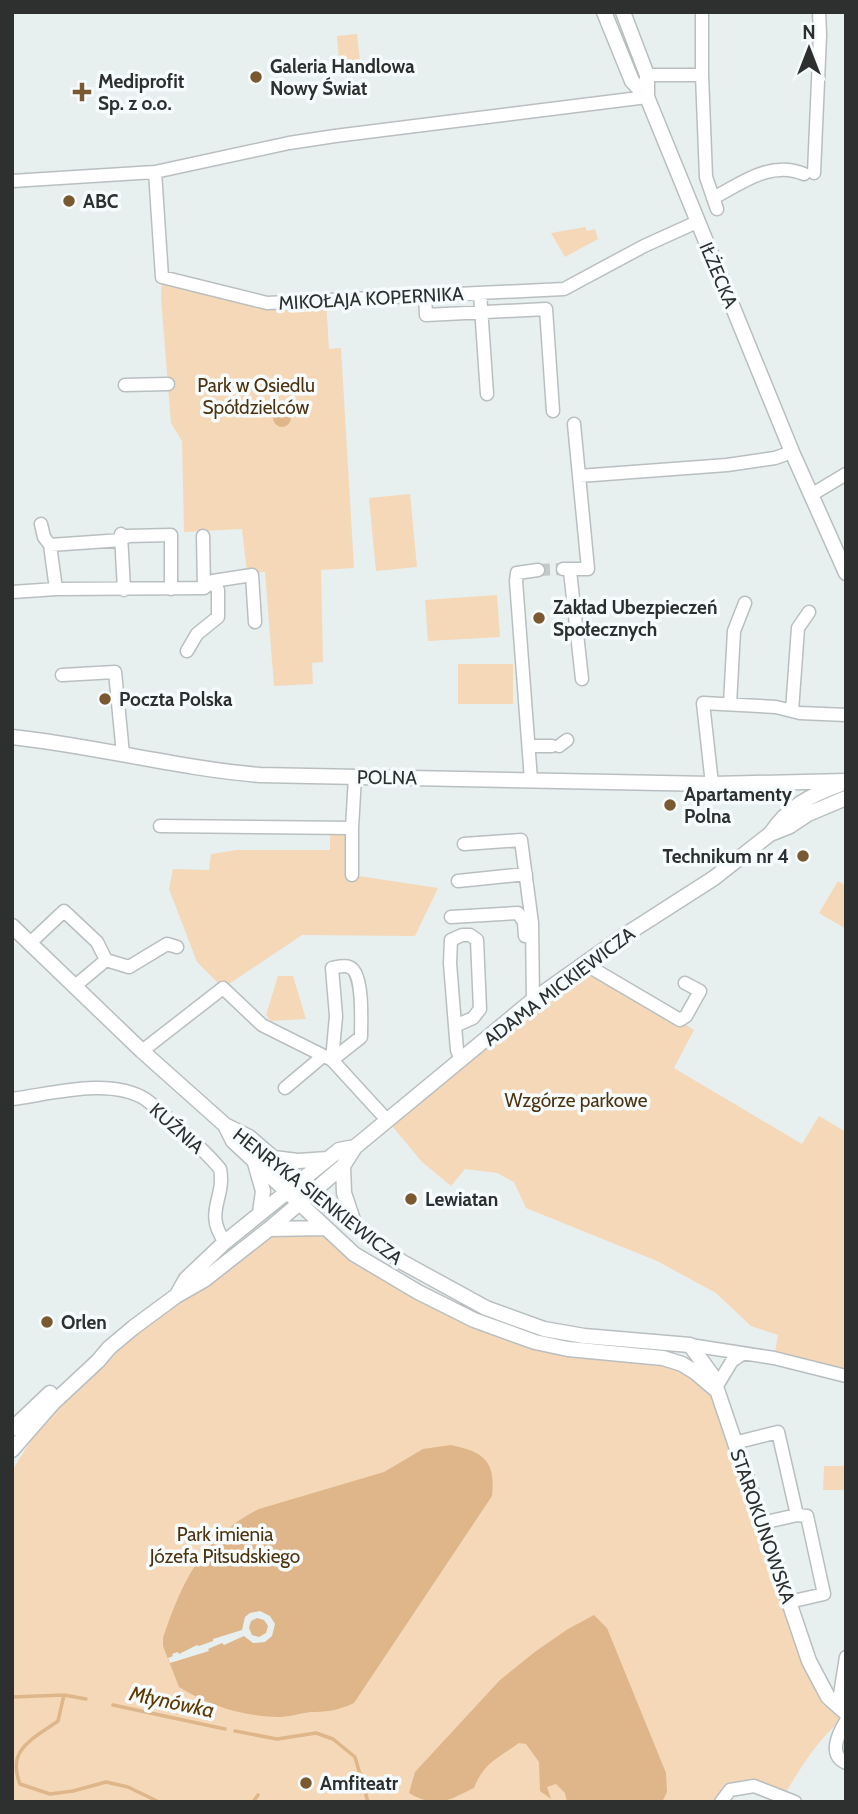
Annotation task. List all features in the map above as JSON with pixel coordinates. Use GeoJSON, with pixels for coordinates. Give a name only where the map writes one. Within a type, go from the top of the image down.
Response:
{"type":"FeatureCollection","features":[{"type":"Feature","properties":{"kind":"street","name":"IŁŻECKA"},"geometry":{"type":"LineString","coordinates":[[604,12],[632,81],[647,97],[792,452],[846,573]]}},
{"type":"Feature","properties":{"kind":"street","name":"IŁŻECKA"},"geometry":{"type":"LineString","coordinates":[[623,12],[647,75],[647,97]]}},
{"type":"Feature","properties":{"kind":"street"},"geometry":{"type":"LineString","coordinates":[[702,12],[706,177],[715,204],[768,170],[809,174],[819,12]]}},
{"type":"Feature","properties":{"kind":"street"},"geometry":{"type":"LineString","coordinates":[[647,75],[702,75]]}},
{"type":"Feature","properties":{"kind":"street"},"geometry":{"type":"LineString","coordinates":[[12,181],[155,172],[289,143],[647,97]]}},
{"type":"Feature","properties":{"kind":"street","name":"MIKOŁAJA KOPERNIKA"},"geometry":{"type":"LineString","coordinates":[[155,172],[162,277],[267,303],[564,289],[643,246],[697,222]]}},
{"type":"Feature","properties":{"kind":"street"},"geometry":{"type":"LineString","coordinates":[[545,289],[553,411]]}},
{"type":"Feature","properties":{"kind":"street"},"geometry":{"type":"LineString","coordinates":[[480,293],[487,394]]}},
{"type":"Feature","properties":{"kind":"street"},"geometry":{"type":"LineString","coordinates":[[425,295],[426,315],[546,309]]}},
{"type":"Feature","properties":{"kind":"street"},"geometry":{"type":"LineString","coordinates":[[125,385],[167,384]]}},
{"type":"Feature","properties":{"kind":"street"},"geometry":{"type":"LineString","coordinates":[[574,424],[588,569],[567,570],[582,679]]}},
{"type":"Feature","properties":{"kind":"street"},"geometry":{"type":"LineString","coordinates":[[579,476],[727,465],[775,458],[792,452]]}},
{"type":"Feature","properties":{"kind":"street"},"geometry":{"type":"LineString","coordinates":[[811,495],[846,474]]}},
{"type":"Feature","properties":{"kind":"street"},"geometry":{"type":"LineString","coordinates":[[41,524],[44,537],[50,545],[56,589]]}},
{"type":"Feature","properties":{"kind":"street"},"geometry":{"type":"LineString","coordinates":[[50,545],[122,535],[171,535],[171,589]]}},
{"type":"Feature","properties":{"kind":"street"},"geometry":{"type":"LineString","coordinates":[[122,535],[124,590]]}},
{"type":"Feature","properties":{"kind":"street"},"geometry":{"type":"LineString","coordinates":[[187,651],[197,634],[218,617],[218,590],[209,584],[203,536]]}},
{"type":"Feature","properties":{"kind":"street"},"geometry":{"type":"LineString","coordinates":[[531,780],[516,581],[517,573],[538,570]]}},
{"type":"Feature","properties":{"kind":"street"},"geometry":{"type":"LineString","coordinates":[[12,592],[56,589],[171,589],[252,575],[255,622]]}},
{"type":"Feature","properties":{"kind":"street"},"geometry":{"type":"LineString","coordinates":[[730,704],[734,631],[745,603]]}},
{"type":"Feature","properties":{"kind":"street"},"geometry":{"type":"LineString","coordinates":[[792,711],[798,628],[809,612]]}},
{"type":"Feature","properties":{"kind":"street"},"geometry":{"type":"LineString","coordinates":[[62,675],[115,672],[123,754]]}},
{"type":"Feature","properties":{"kind":"street"},"geometry":{"type":"LineString","coordinates":[[712,784],[703,703],[776,707],[792,711],[846,715]]}},
{"type":"Feature","properties":{"kind":"street","name":"POLNA"},"geometry":{"type":"LineString","coordinates":[[12,737],[219,771],[355,777],[712,784],[846,781]]}},
{"type":"Feature","properties":{"kind":"street"},"geometry":{"type":"LineString","coordinates":[[530,746],[559,744]]}},
{"type":"Feature","properties":{"kind":"street"},"geometry":{"type":"LineString","coordinates":[[352,875],[355,777]]}},
{"type":"Feature","properties":{"kind":"street","name":"ADAMA MICKIEWICZA"},"geometry":{"type":"LineString","coordinates":[[12,1429],[90,1357],[109,1348],[269,1230],[343,1167],[355,1147],[533,1000],[714,878],[770,834],[790,826],[803,807],[846,781]]}},
{"type":"Feature","properties":{"kind":"street"},"geometry":{"type":"LineString","coordinates":[[792,782],[799,787],[803,807]]}},
{"type":"Feature","properties":{"kind":"street"},"geometry":{"type":"LineString","coordinates":[[764,783],[782,790],[803,807]]}},
{"type":"Feature","properties":{"kind":"street","name":"ADAMA MICKIEWICZA"},"geometry":{"type":"LineString","coordinates":[[803,807],[846,798]]}},
{"type":"Feature","properties":{"kind":"street"},"geometry":{"type":"LineString","coordinates":[[160,827],[352,828]]}},
{"type":"Feature","properties":{"kind":"street"},"geometry":{"type":"LineString","coordinates":[[464,844],[521,840],[532,923],[533,1000]]}},
{"type":"Feature","properties":{"kind":"street"},"geometry":{"type":"LineString","coordinates":[[458,881],[526,874]]}},
{"type":"Feature","properties":{"kind":"street"},"geometry":{"type":"LineString","coordinates":[[30,943],[64,911],[97,942],[106,960],[129,967],[167,944],[177,947]]}},
{"type":"Feature","properties":{"kind":"street"},"geometry":{"type":"LineString","coordinates":[[451,916],[518,914],[524,922],[531,971]]}},
{"type":"Feature","properties":{"kind":"street","name":"HENRYKA SIENKIEWICZA"},"geometry":{"type":"LineString","coordinates":[[12,926],[142,1051],[225,1125],[248,1137],[355,1227],[402,1262],[486,1308],[544,1329],[727,1357],[743,1354],[802,1364],[846,1376]]}},
{"type":"Feature","properties":{"kind":"street"},"geometry":{"type":"LineString","coordinates":[[455,1026],[473,1018],[480,1009],[477,940],[470,936],[457,936],[452,940],[450,963],[455,1026],[457,1050],[461,1060]]}},
{"type":"Feature","properties":{"kind":"street"},"geometry":{"type":"LineString","coordinates":[[75,986],[106,960]]}},
{"type":"Feature","properties":{"kind":"street"},"geometry":{"type":"LineString","coordinates":[[588,962],[595,970],[680,1020],[686,1016],[700,991],[685,983]]}},
{"type":"Feature","properties":{"kind":"street"},"geometry":{"type":"LineString","coordinates":[[285,1088],[361,1037],[359,980],[355,970],[348,966],[332,968],[336,1016],[328,1058]]}},
{"type":"Feature","properties":{"kind":"street"},"geometry":{"type":"LineString","coordinates":[[142,1051],[223,988],[262,1025],[328,1058],[387,1120]]}},
{"type":"Feature","properties":{"kind":"street","name":"KUŹNIA"},"geometry":{"type":"LineString","coordinates":[[12,1099],[90,1088],[128,1091],[144,1098],[166,1115],[220,1169],[222,1180],[215,1209],[215,1222],[225,1242]]}},
{"type":"Feature","properties":{"kind":"street","name":"HENRYKA SIENKIEWICZA"},"geometry":{"type":"LineString","coordinates":[[225,1125],[233,1141],[354,1254],[387,1275],[474,1320],[508,1333],[568,1349],[663,1358],[694,1350]]}},
{"type":"Feature","properties":{"kind":"street","name":"ADAMA MICKIEWICZA"},"geometry":{"type":"LineString","coordinates":[[176,1296],[186,1279],[225,1242],[339,1150],[355,1147]]}},
{"type":"Feature","properties":{"kind":"street"},"geometry":{"type":"LineString","coordinates":[[272,1157],[298,1161],[328,1159]]}},
{"type":"Feature","properties":{"kind":"street"},"geometry":{"type":"LineString","coordinates":[[254,1161],[262,1191],[260,1213]]}},
{"type":"Feature","properties":{"kind":"street"},"geometry":{"type":"LineString","coordinates":[[343,1167],[344,1193],[355,1227]]}},
{"type":"Feature","properties":{"kind":"street"},"geometry":{"type":"LineString","coordinates":[[269,1230],[324,1228]]}},
{"type":"Feature","properties":{"kind":"street"},"geometry":{"type":"LineString","coordinates":[[225,1242],[236,1255]]}},
{"type":"Feature","properties":{"kind":"street","name":"ADAMA MICKIEWICZA"},"geometry":{"type":"LineString","coordinates":[[12,1450],[53,1403],[98,1362],[109,1348]]}},
{"type":"Feature","properties":{"kind":"street"},"geometry":{"type":"LineString","coordinates":[[694,1350],[712,1375],[715,1389]]}},
{"type":"Feature","properties":{"kind":"street"},"geometry":{"type":"LineString","coordinates":[[715,1389],[732,1362],[743,1354]]}},
{"type":"Feature","properties":{"kind":"street"},"geometry":{"type":"LineString","coordinates":[[663,1358],[682,1364],[715,1389]]}},
{"type":"Feature","properties":{"kind":"street","name":"STAROKUNOWSKA"},"geometry":{"type":"LineString","coordinates":[[715,1389],[814,1674],[828,1697],[842,1710]]}},
{"type":"Feature","properties":{"kind":"street"},"geometry":{"type":"LineString","coordinates":[[734,1443],[778,1432],[797,1515]]}},
{"type":"Feature","properties":{"kind":"street"},"geometry":{"type":"LineString","coordinates":[[762,1523],[797,1515],[807,1516],[824,1594],[789,1602]]}},
{"type":"Feature","properties":{"kind":"street"},"geometry":{"type":"LineString","coordinates":[[842,1710],[846,1657]]}},
{"type":"Feature","properties":{"kind":"street"},"geometry":{"type":"LineString","coordinates":[[846,1721],[835,1752],[839,1760],[846,1763]]}},
{"type":"Feature","properties":{"kind":"street"},"geometry":{"type":"LineString","coordinates":[[721,1802],[730,1790],[754,1786],[795,1802]]}},
{"type":"Feature","properties":{"kind":"green space"},"geometry":{"type":"Polygon","coordinates":[[[357,34],[361,70],[340,72],[337,36],[357,34]]]}},
{"type":"Feature","properties":{"kind":"green space"},"geometry":{"type":"Polygon","coordinates":[[[585,227],[587,231],[595,229],[598,239],[565,257],[551,233],[585,227]]]}},
{"type":"Feature","properties":{"kind":"green space","name":"Park w Osiedlu Spółdzielców"},"geometry":{"type":"Polygon","coordinates":[[[162,277],[267,303],[326,300],[329,349],[341,348],[354,568],[321,570],[323,662],[312,663],[313,684],[274,686],[265,572],[247,573],[242,529],[184,532],[182,441],[171,423],[161,298],[162,277]]]}},
{"type":"Feature","properties":{"kind":"green space"},"geometry":{"type":"Polygon","coordinates":[[[410,494],[417,567],[376,571],[369,498],[410,494]]]}},
{"type":"Feature","properties":{"kind":"green space"},"geometry":{"type":"Polygon","coordinates":[[[497,595],[500,637],[428,641],[425,600],[497,595]]]}},
{"type":"Feature","properties":{"kind":"green space"},"geometry":{"type":"Polygon","coordinates":[[[458,664],[513,664],[513,704],[458,704],[458,664]]]}},
{"type":"Feature","properties":{"kind":"green space"},"geometry":{"type":"Polygon","coordinates":[[[330,827],[352,828],[352,875],[438,888],[415,936],[302,935],[223,988],[197,962],[169,889],[173,869],[209,870],[211,854],[237,850],[330,850],[330,827]]]}},
{"type":"Feature","properties":{"kind":"green space"},"geometry":{"type":"Polygon","coordinates":[[[838,881],[846,886],[846,929],[819,913],[838,881]]]}},
{"type":"Feature","properties":{"kind":"green space","name":"Wzgórze parkowe"},"geometry":{"type":"Polygon","coordinates":[[[588,962],[694,1030],[674,1068],[802,1144],[819,1116],[846,1132],[846,1376],[774,1358],[778,1335],[751,1326],[716,1293],[657,1261],[526,1208],[514,1182],[497,1173],[465,1169],[451,1186],[422,1162],[387,1120],[588,962]]]}},
{"type":"Feature","properties":{"kind":"green space"},"geometry":{"type":"Polygon","coordinates":[[[278,976],[293,976],[306,1019],[271,1021],[266,1015],[278,976]]]}},
{"type":"Feature","properties":{"kind":"green space","name":"Park imienia Józefa Piłsudskiego"},"geometry":{"type":"Polygon","coordinates":[[[324,1228],[354,1254],[508,1333],[663,1358],[715,1389],[809,1661],[846,1717],[819,1743],[783,1797],[754,1786],[721,1802],[12,1802],[12,1471],[39,1427],[113,1356],[117,1341],[269,1229],[324,1228]]]}},
{"type":"Feature","properties":{"kind":"green space"},"geometry":{"type":"Polygon","coordinates":[[[824,1466],[846,1466],[846,1490],[823,1490],[824,1466]]]}},
{"type":"Feature","properties":{"kind":"shaded area"},"geometry":{"type":"Polygon","coordinates":[[[278,409],[286,409],[291,418],[289,425],[278,427],[273,422],[273,414],[278,409]]]}},
{"type":"Feature","properties":{"kind":"shaded area"},"geometry":{"type":"Polygon","coordinates":[[[451,1445],[471,1451],[485,1460],[492,1474],[492,1496],[354,1703],[328,1711],[283,1717],[253,1715],[226,1709],[179,1687],[163,1646],[163,1638],[187,1580],[209,1547],[223,1533],[259,1509],[384,1472],[423,1449],[451,1445]]]}},
{"type":"Feature","properties":{"kind":"shaded area"},"geometry":{"type":"Polygon","coordinates":[[[594,1615],[607,1628],[666,1773],[667,1792],[662,1802],[567,1802],[565,1793],[556,1784],[547,1787],[551,1799],[540,1791],[539,1762],[526,1744],[519,1743],[487,1766],[474,1788],[456,1797],[435,1802],[409,1793],[415,1772],[500,1680],[536,1651],[594,1615]]]}},
{"type":"Feature","properties":{"kind":"pier"},"geometry":{"type":"Polygon","coordinates":[[[260,1611],[270,1616],[275,1624],[272,1636],[265,1642],[253,1643],[244,1636],[170,1663],[168,1658],[173,1656],[172,1654],[179,1654],[242,1630],[245,1617],[260,1611]],[[257,1618],[251,1621],[249,1628],[252,1635],[259,1637],[266,1633],[268,1626],[264,1620],[257,1618]]]}},
{"type":"Feature","properties":{"kind":"waterway"},"geometry":{"type":"LineString","coordinates":[[64,1695],[58,1721],[31,1740],[19,1753],[17,1772],[20,1784],[50,1794],[106,1782],[128,1787],[159,1802]]}},
{"type":"Feature","properties":{"kind":"waterway","name":"Młynówka"},"geometry":{"type":"LineString","coordinates":[[12,1697],[64,1695],[86,1699]]}},
{"type":"Feature","properties":{"kind":"waterway","name":"Młynówka"},"geometry":{"type":"LineString","coordinates":[[113,1705],[225,1729]]}},
{"type":"Feature","properties":{"kind":"waterway","name":"Młynówka"},"geometry":{"type":"LineString","coordinates":[[235,1731],[277,1739],[316,1733],[333,1739],[355,1757],[368,1802]]}},
{"type":"Feature","properties":{"kind":"waterway"},"geometry":{"type":"LineString","coordinates":[[253,1802],[258,1795]]}},
{"type":"Feature","properties":{"kind":"tunnel"},"geometry":{"type":"LineString","coordinates":[[538,570],[563,569]]}},
{"type":"Feature","properties":{"kind":"place","name":"Galeria Handlowa Nowy Świat"},"geometry":{"type":"Point","coordinates":[256,77]}},
{"type":"Feature","properties":{"kind":"place","name":"Mediprofit Sp. z o.o."},"geometry":{"type":"Point","coordinates":[82,92]}},
{"type":"Feature","properties":{"kind":"place","name":"ABC"},"geometry":{"type":"Point","coordinates":[69,201]}},
{"type":"Feature","properties":{"kind":"place","name":"Zakład Ubezpieczeń Społecznych"},"geometry":{"type":"Point","coordinates":[539,618]}},
{"type":"Feature","properties":{"kind":"place","name":"Poczta Polska"},"geometry":{"type":"Point","coordinates":[105,699]}},
{"type":"Feature","properties":{"kind":"place","name":"Apartamenty Polna"},"geometry":{"type":"Point","coordinates":[670,805]}},
{"type":"Feature","properties":{"kind":"place","name":"Technikum nr 4"},"geometry":{"type":"Point","coordinates":[803,856]}},
{"type":"Feature","properties":{"kind":"place","name":"Lewiatan"},"geometry":{"type":"Point","coordinates":[411,1199]}},
{"type":"Feature","properties":{"kind":"place","name":"Orlen"},"geometry":{"type":"Point","coordinates":[47,1322]}},
{"type":"Feature","properties":{"kind":"place","name":"Amfiteatr"},"geometry":{"type":"Point","coordinates":[306,1783]}}]}
